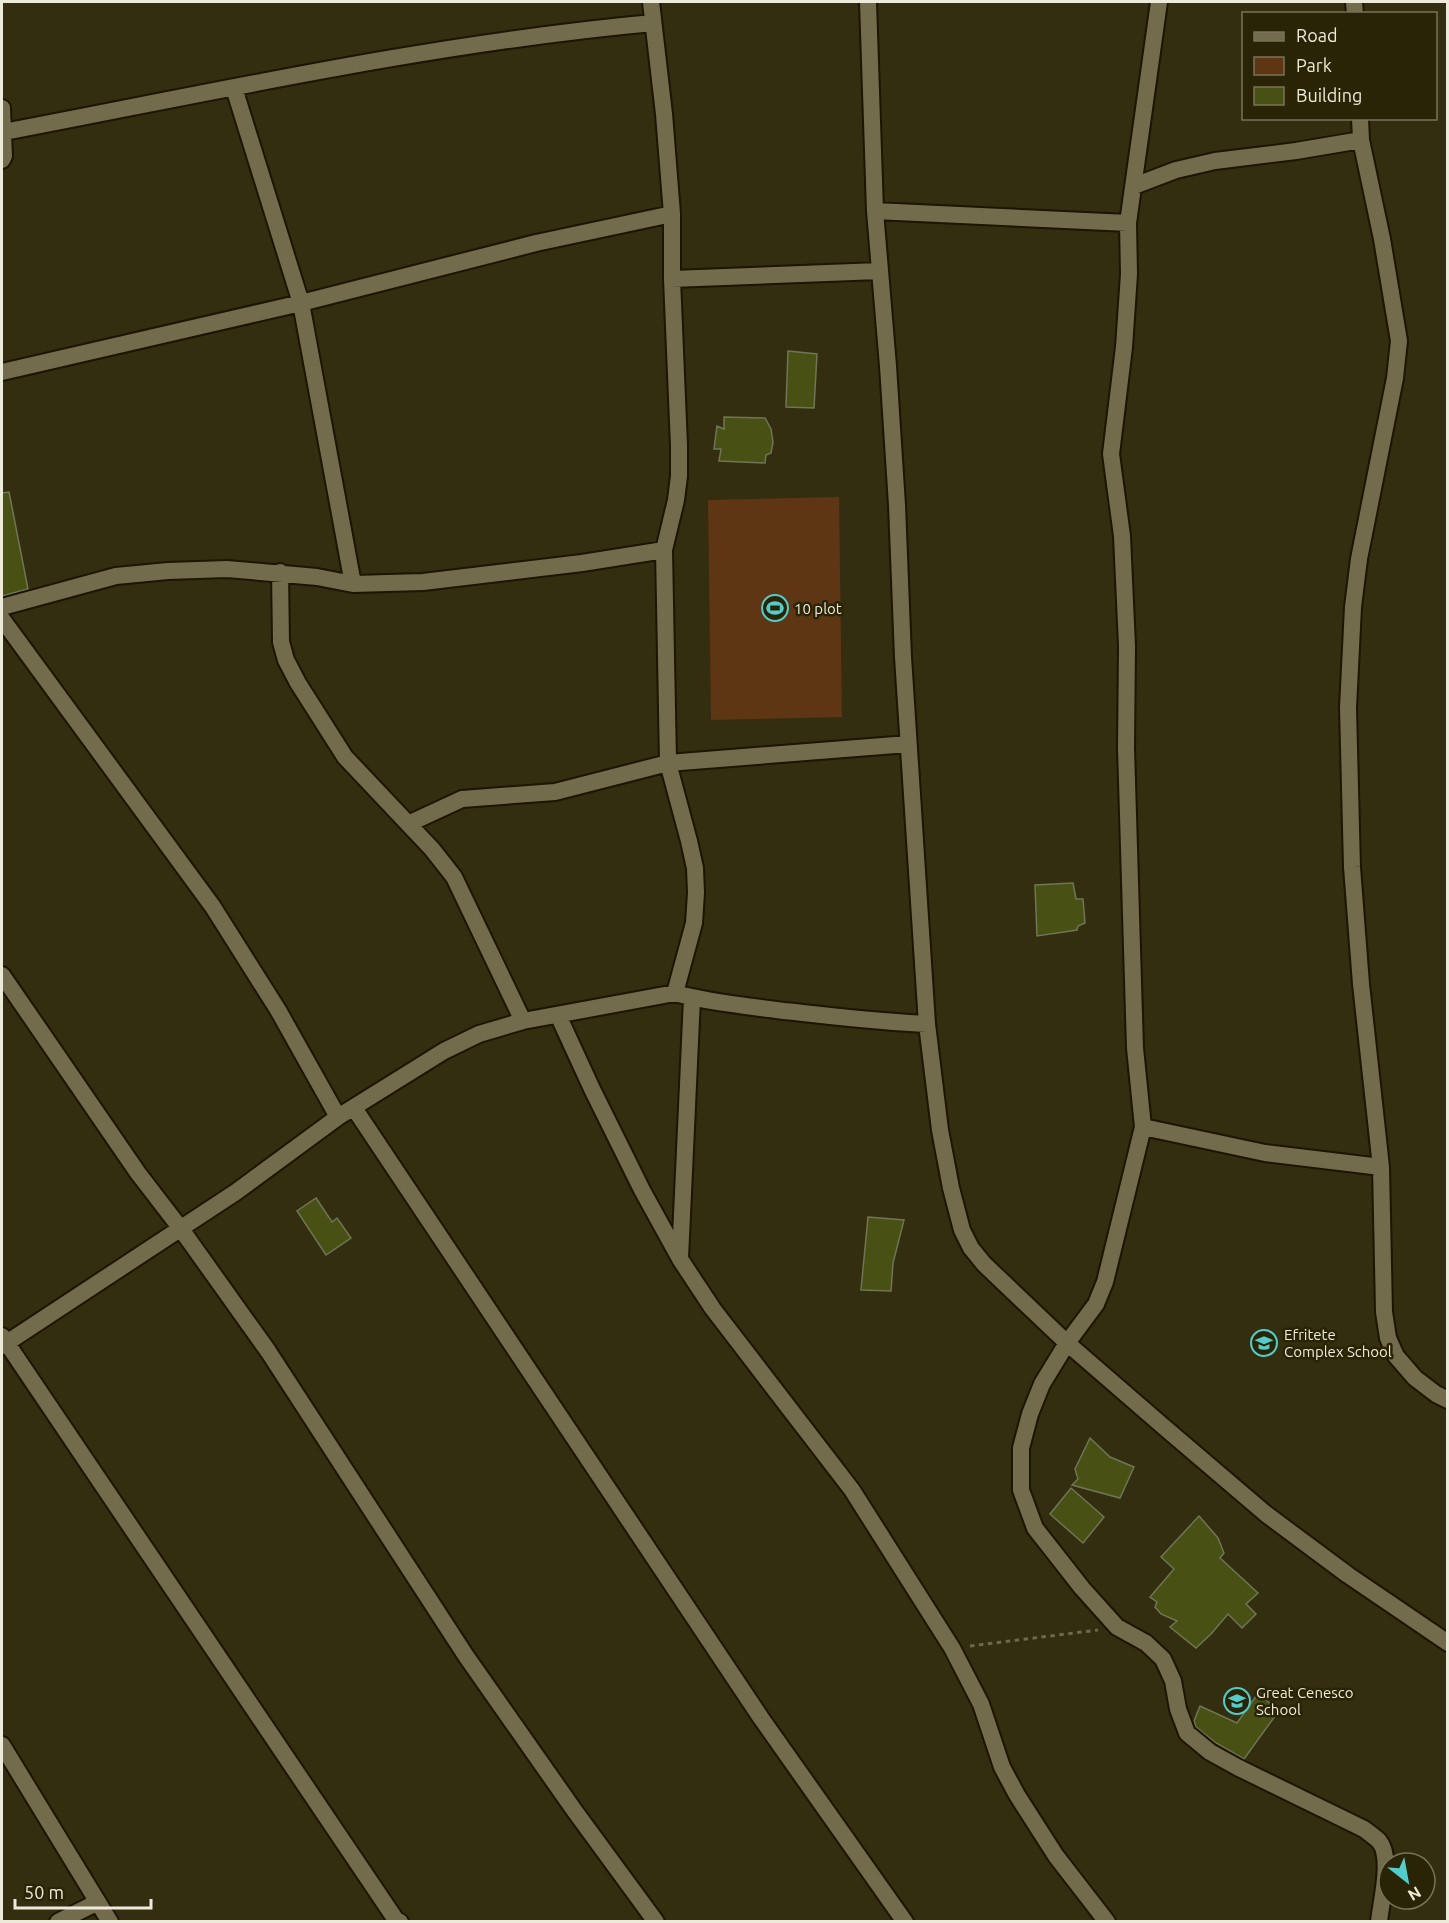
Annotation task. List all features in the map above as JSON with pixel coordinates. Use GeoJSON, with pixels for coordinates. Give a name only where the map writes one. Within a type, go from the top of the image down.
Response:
{"type":"FeatureCollection","features":[{"type":"Feature","properties":{"kind":"street"},"geometry":{"type":"LineString","coordinates":[[651,2],[664,114],[672,214],[679,476],[676,500],[664,550],[668,763],[695,868],[694,923],[675,993]]}},
{"type":"Feature","properties":{"kind":"street"},"geometry":{"type":"LineString","coordinates":[[868,2],[875,211],[897,505],[908,744],[927,1024],[940,1130],[962,1230],[971,1248],[984,1264],[1067,1343],[1266,1514],[1348,1575],[1448,1643]]}},
{"type":"Feature","properties":{"kind":"street"},"geometry":{"type":"LineString","coordinates":[[1159,2],[1128,224],[1129,274],[1124,347],[1111,454],[1122,536],[1135,1048],[1143,1127],[1105,1282],[1096,1304],[1067,1343],[1042,1384],[1030,1414],[1021,1448],[1021,1490],[1035,1528],[1082,1588],[1117,1627],[1146,1643],[1163,1659],[1173,1681],[1178,1709],[1187,1732],[1210,1752],[1364,1829],[1379,1841],[1385,1852],[1386,1867],[1379,1922]]}},
{"type":"Feature","properties":{"kind":"street"},"geometry":{"type":"LineString","coordinates":[[4,132],[367,61],[457,46],[653,23]]}},
{"type":"Feature","properties":{"kind":"street"},"geometry":{"type":"LineString","coordinates":[[234,88],[301,303],[353,584]]}},
{"type":"Feature","properties":{"kind":"street"},"geometry":{"type":"LineString","coordinates":[[2,108],[4,132],[2,160]]}},
{"type":"Feature","properties":{"kind":"street"},"geometry":{"type":"LineString","coordinates":[[1360,120],[1360,140],[1382,239],[1399,341],[1395,378],[1359,559],[1353,607],[1348,708],[1355,902],[1361,984],[1381,1167],[1384,1312],[1388,1338],[1396,1356],[1415,1378],[1448,1400]]}},
{"type":"Feature","properties":{"kind":"street"},"geometry":{"type":"LineString","coordinates":[[1134,186],[1176,170],[1215,161],[1360,140]]}},
{"type":"Feature","properties":{"kind":"street"},"geometry":{"type":"LineString","coordinates":[[875,211],[1128,224]]}},
{"type":"Feature","properties":{"kind":"street"},"geometry":{"type":"LineString","coordinates":[[2,372],[301,303],[536,243],[672,214]]}},
{"type":"Feature","properties":{"kind":"street"},"geometry":{"type":"LineString","coordinates":[[672,279],[879,271]]}},
{"type":"Feature","properties":{"kind":"street"},"geometry":{"type":"LineString","coordinates":[[2,607],[116,576],[168,571],[227,569],[280,572],[353,584],[423,582],[664,550]]}},
{"type":"Feature","properties":{"kind":"street"},"geometry":{"type":"LineString","coordinates":[[280,572],[281,642],[286,660],[298,683],[345,758],[408,824],[454,877],[523,1021]]}},
{"type":"Feature","properties":{"kind":"street"},"geometry":{"type":"LineString","coordinates":[[2,619],[213,907],[278,1010],[338,1117]]}},
{"type":"Feature","properties":{"kind":"street"},"geometry":{"type":"LineString","coordinates":[[408,824],[462,798],[555,792],[668,763],[908,744]]}},
{"type":"Feature","properties":{"kind":"street"},"geometry":{"type":"LineString","coordinates":[[2,975],[138,1173],[268,1351],[466,1656],[656,1922]]}},
{"type":"Feature","properties":{"kind":"street"},"geometry":{"type":"LineString","coordinates":[[397,1921],[3,1342],[181,1229],[273,1166],[338,1117],[444,1051],[479,1034],[523,1021],[675,993],[692,998],[829,1017],[927,1024]]}},
{"type":"Feature","properties":{"kind":"street"},"geometry":{"type":"LineString","coordinates":[[680,1259],[692,998]]}},
{"type":"Feature","properties":{"kind":"street"},"geometry":{"type":"LineString","coordinates":[[558,1015],[642,1190],[680,1259],[713,1309],[852,1490],[952,1648],[981,1704],[993,1734],[1002,1767],[1017,1795],[1056,1856],[1107,1922]]}},
{"type":"Feature","properties":{"kind":"street"},"geometry":{"type":"LineString","coordinates":[[354,1108],[761,1718],[905,1922]]}},
{"type":"Feature","properties":{"kind":"street"},"geometry":{"type":"LineString","coordinates":[[1143,1127],[1265,1153],[1381,1167]]}},
{"type":"Feature","properties":{"kind":"street"},"geometry":{"type":"LineString","coordinates":[[2,1745],[110,1922]]}},
{"type":"Feature","properties":{"kind":"street"},"geometry":{"type":"LineString","coordinates":[[58,1922],[98,1902]]}},
{"type":"Feature","properties":{"kind":"path"},"geometry":{"type":"LineString","coordinates":[[952,1648],[1117,1627]]}},
{"type":"Feature","properties":{"kind":"green space","name":"10 plot"},"geometry":{"type":"Polygon","coordinates":[[[839,497],[842,717],[711,720],[708,500],[839,497]]]}},
{"type":"Feature","properties":{"kind":"building"},"geometry":{"type":"Polygon","coordinates":[[[788,351],[817,354],[814,408],[786,407],[788,351]]]}},
{"type":"Feature","properties":{"kind":"building"},"geometry":{"type":"Polygon","coordinates":[[[724,417],[765,418],[771,429],[773,442],[771,453],[766,455],[765,463],[719,461],[721,449],[714,449],[717,426],[724,429],[724,417]]]}},
{"type":"Feature","properties":{"kind":"building"},"geometry":{"type":"Polygon","coordinates":[[[9,492],[28,589],[2,596],[2,493],[9,492]]]}},
{"type":"Feature","properties":{"kind":"building"},"geometry":{"type":"Polygon","coordinates":[[[1073,883],[1076,899],[1083,899],[1085,923],[1078,926],[1077,930],[1037,936],[1035,885],[1073,883]]]}},
{"type":"Feature","properties":{"kind":"building"},"geometry":{"type":"Polygon","coordinates":[[[316,1198],[332,1222],[337,1218],[351,1238],[326,1255],[297,1211],[316,1198]]]}},
{"type":"Feature","properties":{"kind":"building"},"geometry":{"type":"Polygon","coordinates":[[[868,1217],[904,1220],[893,1263],[891,1291],[861,1290],[868,1217]]]}},
{"type":"Feature","properties":{"kind":"building"},"geometry":{"type":"Polygon","coordinates":[[[1090,1438],[1110,1457],[1134,1467],[1120,1498],[1072,1485],[1078,1479],[1075,1469],[1090,1438]]]}},
{"type":"Feature","properties":{"kind":"building"},"geometry":{"type":"Polygon","coordinates":[[[1071,1488],[1104,1517],[1083,1543],[1050,1514],[1071,1488]]]}},
{"type":"Feature","properties":{"kind":"building"},"geometry":{"type":"Polygon","coordinates":[[[1199,1516],[1218,1538],[1224,1553],[1220,1558],[1258,1593],[1246,1604],[1256,1614],[1242,1628],[1228,1614],[1196,1648],[1170,1627],[1177,1621],[1161,1614],[1155,1607],[1157,1602],[1150,1597],[1174,1569],[1161,1557],[1199,1516]]]}},
{"type":"Feature","properties":{"kind":"building"},"geometry":{"type":"Polygon","coordinates":[[[1259,1692],[1278,1712],[1244,1759],[1216,1743],[1196,1727],[1194,1721],[1200,1706],[1237,1723],[1259,1692]]]}},
{"type":"Feature","properties":{"kind":"place","name":"10 plot"},"geometry":{"type":"Point","coordinates":[775,608]}},
{"type":"Feature","properties":{"kind":"place","name":"Efritete Complex School"},"geometry":{"type":"Point","coordinates":[1264,1343]}},
{"type":"Feature","properties":{"kind":"place","name":"Great Cenesco School"},"geometry":{"type":"Point","coordinates":[1237,1701]}}]}
